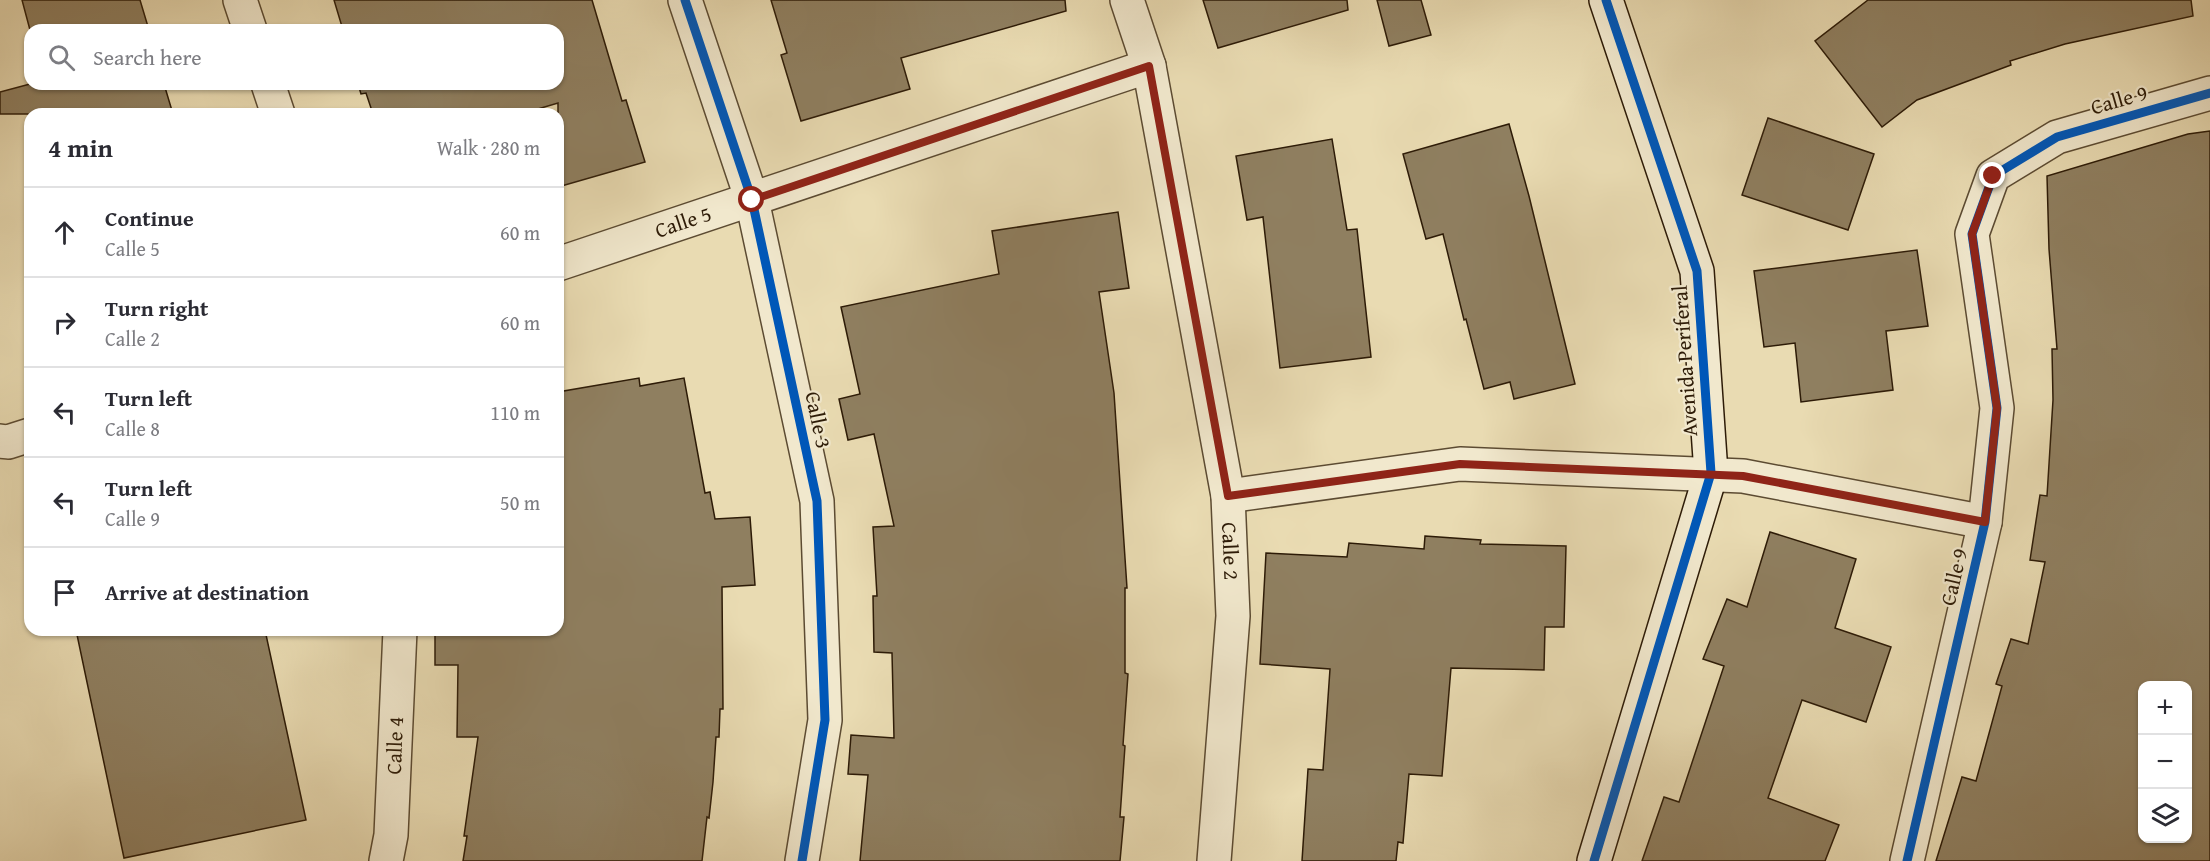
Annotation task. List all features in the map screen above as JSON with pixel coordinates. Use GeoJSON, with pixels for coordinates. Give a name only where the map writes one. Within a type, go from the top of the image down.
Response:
{"type":"FeatureCollection","features":[{"type":"Feature","properties":{"kind":"street"},"geometry":{"type":"LineString","coordinates":[[240,0],[248,24]]}},
{"type":"Feature","properties":{"kind":"street","name":"Calle 3"},"geometry":{"type":"LineString","coordinates":[[685,0],[752,200],[818,501],[825,720],[802,861]]}},
{"type":"Feature","properties":{"kind":"street","name":"Calle 2"},"geometry":{"type":"LineString","coordinates":[[1127,0],[1149,66],[1228,496],[1233,616],[1214,861]]}},
{"type":"Feature","properties":{"kind":"street","name":"Avenida Periferal"},"geometry":{"type":"LineString","coordinates":[[1594,861],[1711,473],[1697,271],[1606,0]]}},
{"type":"Feature","properties":{"kind":"street","name":"Calle 5"},"geometry":{"type":"LineString","coordinates":[[564,262],[1149,66]]}},
{"type":"Feature","properties":{"kind":"street"},"geometry":{"type":"LineString","coordinates":[[270,90],[276,108]]}},
{"type":"Feature","properties":{"kind":"street","name":"Calle 9"},"geometry":{"type":"LineString","coordinates":[[1907,861],[1985,522],[1997,408],[1972,234],[1993,176],[2057,137],[2210,93]]}},
{"type":"Feature","properties":{"kind":"street"},"geometry":{"type":"LineString","coordinates":[[0,441],[8,442],[24,437]]}},
{"type":"Feature","properties":{"kind":"street"},"geometry":{"type":"LineString","coordinates":[[1228,496],[1460,464],[1743,476],[1985,522]]}},
{"type":"Feature","properties":{"kind":"street","name":"Calle 4"},"geometry":{"type":"LineString","coordinates":[[386,861],[392,835],[400,636]]}},
{"type":"Feature","properties":{"kind":"building"},"geometry":{"type":"Polygon","coordinates":[[[22,0],[140,0],[147,24],[28,24],[22,0]]]}},
{"type":"Feature","properties":{"kind":"building"},"geometry":{"type":"Polygon","coordinates":[[[334,0],[592,0],[622,101],[626,100],[645,162],[564,185],[564,108],[558,108],[558,103],[541,108],[371,108],[366,93],[361,94],[360,90],[564,90],[564,24],[341,24],[334,0]]]}},
{"type":"Feature","properties":{"kind":"building"},"geometry":{"type":"Polygon","coordinates":[[[771,0],[1065,0],[1066,11],[901,58],[910,89],[801,121],[781,55],[787,53],[771,0]]]}},
{"type":"Feature","properties":{"kind":"building"},"geometry":{"type":"Polygon","coordinates":[[[1203,0],[1347,0],[1348,10],[1218,48],[1203,0]]]}},
{"type":"Feature","properties":{"kind":"building"},"geometry":{"type":"Polygon","coordinates":[[[1377,0],[1421,0],[1431,35],[1389,46],[1377,0]]]}},
{"type":"Feature","properties":{"kind":"building"},"geometry":{"type":"Polygon","coordinates":[[[1868,0],[2191,0],[2193,16],[2065,44],[2010,61],[2011,65],[1917,100],[1882,127],[1815,41],[1868,0]]]}},
{"type":"Feature","properties":{"kind":"building"},"geometry":{"type":"Polygon","coordinates":[[[24,86],[24,90],[166,90],[171,108],[24,108],[24,114],[0,114],[0,92],[24,86]]]}},
{"type":"Feature","properties":{"kind":"building"},"geometry":{"type":"Polygon","coordinates":[[[1768,118],[1874,154],[1848,230],[1742,195],[1768,118]]]}},
{"type":"Feature","properties":{"kind":"building"},"geometry":{"type":"Polygon","coordinates":[[[1509,124],[1575,384],[1514,399],[1510,382],[1484,389],[1443,234],[1426,239],[1403,154],[1509,124]]]}},
{"type":"Feature","properties":{"kind":"building"},"geometry":{"type":"Polygon","coordinates":[[[2210,131],[2210,861],[1936,861],[1962,777],[1976,781],[2002,686],[1996,684],[2011,639],[2028,644],[2045,562],[2030,560],[2040,495],[2047,496],[2053,400],[2052,349],[2057,349],[2049,249],[2047,176],[2188,134],[2210,131]]]}},
{"type":"Feature","properties":{"kind":"building"},"geometry":{"type":"Polygon","coordinates":[[[1332,139],[1347,230],[1357,229],[1371,357],[1280,368],[1263,217],[1247,220],[1236,156],[1332,139]]]}},
{"type":"Feature","properties":{"kind":"building"},"geometry":{"type":"Polygon","coordinates":[[[1118,212],[1129,288],[1099,292],[1114,393],[1127,588],[1125,588],[1125,673],[1128,674],[1120,817],[1124,817],[1120,861],[860,861],[868,775],[848,774],[851,735],[894,738],[892,653],[874,652],[873,596],[877,596],[873,527],[894,526],[874,434],[848,440],[839,399],[860,394],[841,307],[999,274],[992,231],[1118,212]]]}},
{"type":"Feature","properties":{"kind":"building"},"geometry":{"type":"Polygon","coordinates":[[[1917,250],[1928,326],[1886,331],[1893,390],[1801,402],[1795,343],[1764,347],[1754,271],[1917,250]]]}},
{"type":"Feature","properties":{"kind":"building"},"geometry":{"type":"Polygon","coordinates":[[[639,378],[640,386],[684,378],[705,493],[710,492],[715,519],[750,517],[755,585],[722,587],[723,709],[720,709],[719,737],[716,737],[709,818],[707,817],[702,861],[463,861],[467,836],[464,836],[478,737],[457,737],[458,665],[435,665],[435,636],[564,636],[564,391],[639,378]]]}},
{"type":"Feature","properties":{"kind":"building"},"geometry":{"type":"Polygon","coordinates":[[[1770,532],[1856,559],[1835,628],[1891,647],[1866,722],[1802,700],[1768,798],[1839,825],[1825,861],[1642,861],[1664,797],[1679,802],[1724,666],[1703,659],[1727,599],[1747,607],[1770,532]]]}},
{"type":"Feature","properties":{"kind":"building"},"geometry":{"type":"Polygon","coordinates":[[[1425,536],[1481,540],[1480,544],[1566,546],[1564,627],[1545,627],[1544,670],[1451,668],[1442,776],[1409,774],[1403,843],[1398,842],[1396,861],[1302,861],[1308,769],[1323,770],[1330,669],[1260,664],[1266,553],[1347,557],[1349,543],[1424,549],[1425,536]]]}},
{"type":"Feature","properties":{"kind":"building"},"geometry":{"type":"Polygon","coordinates":[[[77,636],[266,636],[306,820],[124,858],[77,636]]]}},
{"type":"Feature","properties":{"kind":"cycle path"},"geometry":{"type":"LineString","coordinates":[[685,0],[752,200],[817,501],[825,720],[802,861]]}},
{"type":"Feature","properties":{"kind":"cycle path"},"geometry":{"type":"LineString","coordinates":[[1594,861],[1711,473],[1697,271],[1606,0]]}},
{"type":"Feature","properties":{"kind":"cycle path"},"geometry":{"type":"LineString","coordinates":[[1907,861],[1985,522],[1997,408],[1972,234],[1993,176],[2057,137],[2210,93]]}},
{"type":"Feature","properties":{"kind":"route"},"geometry":{"type":"LineString","coordinates":[[752,200],[1149,66],[1228,496],[1460,464],[1743,476],[1985,522],[1997,408],[1972,234],[1993,176]]}}]}
